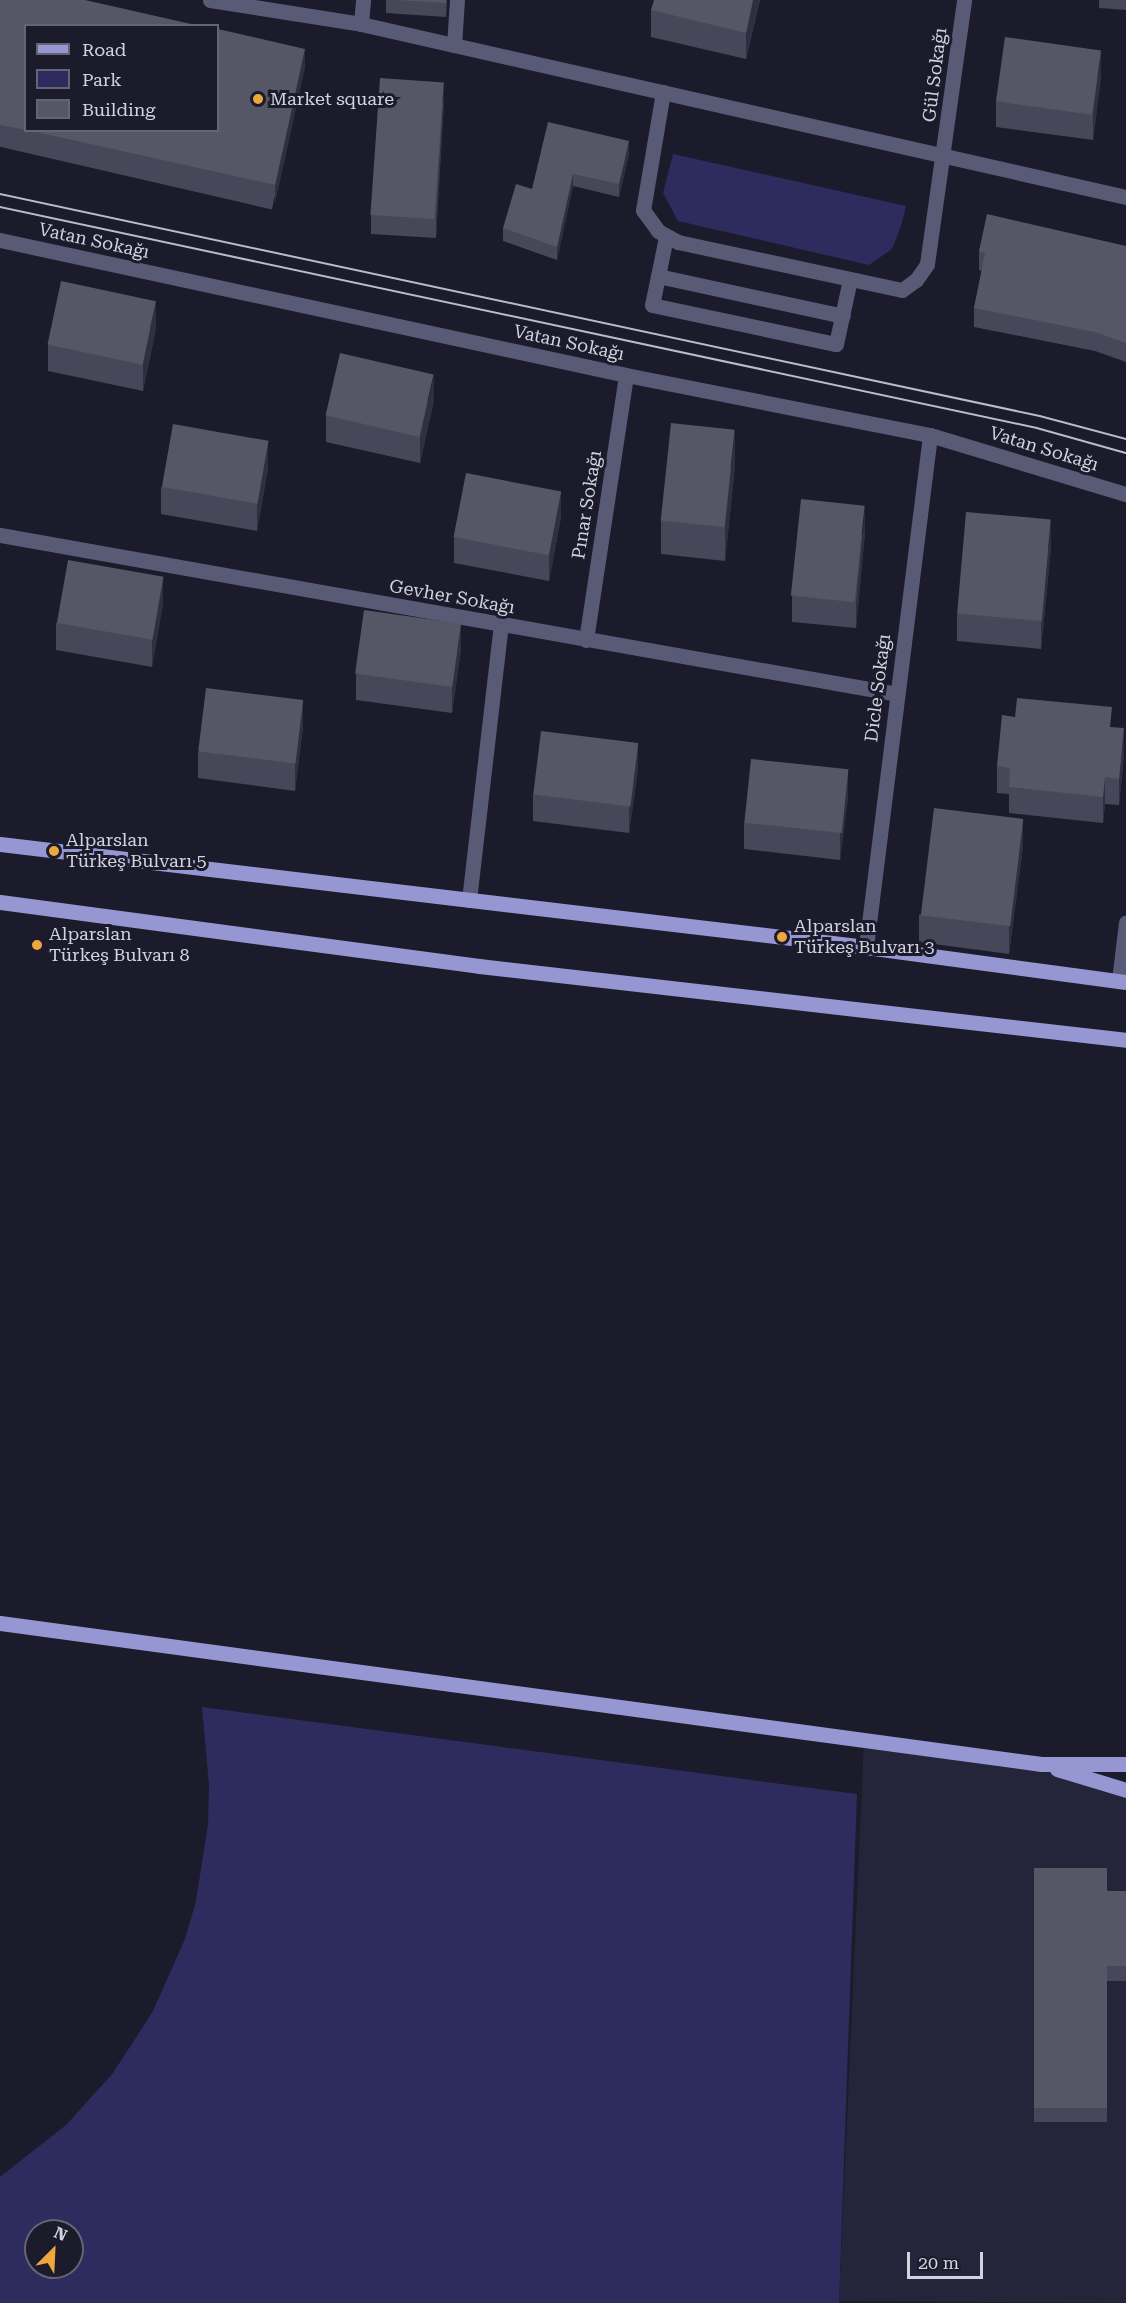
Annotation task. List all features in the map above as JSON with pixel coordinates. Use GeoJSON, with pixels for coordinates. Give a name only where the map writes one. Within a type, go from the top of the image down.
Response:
{"type":"FeatureCollection","features":[{"type":"Feature","properties":{"kind":"main road"},"geometry":{"type":"LineString","coordinates":[[0,844],[866,947],[1122,981]]}},
{"type":"Feature","properties":{"kind":"main road"},"geometry":{"type":"LineString","coordinates":[[0,902],[479,966],[1126,1040]]}},
{"type":"Feature","properties":{"kind":"main road"},"geometry":{"type":"LineString","coordinates":[[0,1623],[1042,1764],[1126,1764]]}},
{"type":"Feature","properties":{"kind":"main road"},"geometry":{"type":"LineString","coordinates":[[1042,1764],[1126,1790]]}},
{"type":"Feature","properties":{"kind":"street"},"geometry":{"type":"LineString","coordinates":[[210,0],[361,24],[1126,197]]}},
{"type":"Feature","properties":{"kind":"street"},"geometry":{"type":"LineString","coordinates":[[361,24],[363,0]]}},
{"type":"Feature","properties":{"kind":"street"},"geometry":{"type":"LineString","coordinates":[[454,45],[457,0]]}},
{"type":"Feature","properties":{"kind":"street","name":"Gül Sokağı"},"geometry":{"type":"LineString","coordinates":[[850,279],[902,290],[922,272],[945,156],[964,0]]}},
{"type":"Feature","properties":{"kind":"street"},"geometry":{"type":"LineString","coordinates":[[663,92],[643,210],[666,237],[850,279],[836,344],[652,305],[666,237]]}},
{"type":"Feature","properties":{"kind":"street","name":"Vatan Sokağı"},"geometry":{"type":"LineString","coordinates":[[0,240],[626,375],[930,435],[1126,495]]}},
{"type":"Feature","properties":{"kind":"street"},"geometry":{"type":"LineString","coordinates":[[658,276],[843,316]]}},
{"type":"Feature","properties":{"kind":"street","name":"Pınar Sokağı"},"geometry":{"type":"LineString","coordinates":[[586,640],[626,375]]}},
{"type":"Feature","properties":{"kind":"street","name":"Dicle Sokağı"},"geometry":{"type":"LineString","coordinates":[[866,947],[930,435]]}},
{"type":"Feature","properties":{"kind":"street","name":"Gevher Sokağı"},"geometry":{"type":"LineString","coordinates":[[0,536],[897,694]]}},
{"type":"Feature","properties":{"kind":"street"},"geometry":{"type":"LineString","coordinates":[[469,900],[501,626]]}},
{"type":"Feature","properties":{"kind":"street"},"geometry":{"type":"LineString","coordinates":[[1122,981],[1126,922]]}},
{"type":"Feature","properties":{"kind":"shaded area"},"geometry":{"type":"Polygon","coordinates":[[[864,1740],[1042,1764],[1126,1794],[1126,2303],[839,2301],[864,1740]]]}},
{"type":"Feature","properties":{"kind":"green space"},"geometry":{"type":"Polygon","coordinates":[[[673,154],[906,206],[901,226],[892,249],[869,265],[678,221],[663,193],[673,154]]]}},
{"type":"Feature","properties":{"kind":"green space"},"geometry":{"type":"Polygon","coordinates":[[[202,1707],[857,1794],[839,2303],[0,2303],[0,2177],[66,2125],[113,2073],[153,2011],[185,1939],[196,1901],[208,1824],[209,1785],[202,1707]]]}},
{"type":"Feature","properties":{"kind":"building"},"geometry":{"type":"Polygon","coordinates":[[[0,0],[85,0],[191,24],[24,24],[24,130],[0,125],[0,0]]]}},
{"type":"Feature","properties":{"kind":"building"},"geometry":{"type":"Polygon","coordinates":[[[395,0],[446,0],[446,3],[395,0]]]}},
{"type":"Feature","properties":{"kind":"building"},"geometry":{"type":"Polygon","coordinates":[[[654,0],[753,0],[746,33],[651,10],[654,0]]]}},
{"type":"Feature","properties":{"kind":"building"},"geometry":{"type":"Polygon","coordinates":[[[219,29],[305,49],[275,185],[36,132],[219,132],[219,29]]]}},
{"type":"Feature","properties":{"kind":"building"},"geometry":{"type":"Polygon","coordinates":[[[1005,37],[1101,50],[1092,115],[996,101],[1005,37]]]}},
{"type":"Feature","properties":{"kind":"building"},"geometry":{"type":"Polygon","coordinates":[[[380,78],[444,82],[434,219],[370,215],[380,78]]]}},
{"type":"Feature","properties":{"kind":"building"},"geometry":{"type":"Polygon","coordinates":[[[548,122],[629,141],[619,184],[573,174],[557,247],[503,228],[516,184],[532,189],[548,122]]]}},
{"type":"Feature","properties":{"kind":"building"},"geometry":{"type":"Polygon","coordinates":[[[987,214],[1126,246],[1126,343],[1095,332],[974,308],[985,253],[979,251],[987,214]]]}},
{"type":"Feature","properties":{"kind":"building"},"geometry":{"type":"Polygon","coordinates":[[[61,281],[156,301],[142,365],[47,345],[61,281]]]}},
{"type":"Feature","properties":{"kind":"building"},"geometry":{"type":"Polygon","coordinates":[[[340,353],[434,375],[419,437],[326,415],[340,353]]]}},
{"type":"Feature","properties":{"kind":"building"},"geometry":{"type":"Polygon","coordinates":[[[671,423],[735,430],[724,527],[661,520],[671,423]]]}},
{"type":"Feature","properties":{"kind":"building"},"geometry":{"type":"Polygon","coordinates":[[[173,424],[269,441],[257,504],[162,487],[173,424]]]}},
{"type":"Feature","properties":{"kind":"building"},"geometry":{"type":"Polygon","coordinates":[[[466,473],[561,492],[549,555],[454,537],[466,473]]]}},
{"type":"Feature","properties":{"kind":"building"},"geometry":{"type":"Polygon","coordinates":[[[801,499],[865,506],[855,602],[791,595],[801,499]]]}},
{"type":"Feature","properties":{"kind":"building"},"geometry":{"type":"Polygon","coordinates":[[[966,512],[1051,519],[1042,621],[957,614],[966,512]]]}},
{"type":"Feature","properties":{"kind":"building"},"geometry":{"type":"Polygon","coordinates":[[[68,560],[164,577],[152,640],[57,623],[68,560]]]}},
{"type":"Feature","properties":{"kind":"building"},"geometry":{"type":"Polygon","coordinates":[[[364,610],[461,624],[452,687],[355,673],[364,610]]]}},
{"type":"Feature","properties":{"kind":"building"},"geometry":{"type":"Polygon","coordinates":[[[206,688],[303,700],[295,763],[198,752],[206,688]]]}},
{"type":"Feature","properties":{"kind":"building"},"geometry":{"type":"Polygon","coordinates":[[[1017,698],[1112,707],[1110,727],[1124,728],[1119,779],[1105,777],[1103,797],[1009,787],[1010,768],[997,766],[1002,715],[1015,717],[1017,698]]]}},
{"type":"Feature","properties":{"kind":"building"},"geometry":{"type":"Polygon","coordinates":[[[541,731],[638,743],[630,806],[533,795],[541,731]]]}},
{"type":"Feature","properties":{"kind":"building"},"geometry":{"type":"Polygon","coordinates":[[[751,759],[848,769],[842,833],[744,823],[751,759]]]}},
{"type":"Feature","properties":{"kind":"building"},"geometry":{"type":"Polygon","coordinates":[[[934,808],[1023,819],[1010,926],[921,915],[934,808]]]}},
{"type":"Feature","properties":{"kind":"building"},"geometry":{"type":"Polygon","coordinates":[[[1034,1868],[1107,1868],[1107,1891],[1126,1891],[1126,1966],[1107,1966],[1107,2108],[1034,2108],[1034,1868]]]}},
{"type":"Feature","properties":{"kind":"tram line"},"geometry":{"type":"LineString","coordinates":[[0,194],[1040,416],[1126,439]]}},
{"type":"Feature","properties":{"kind":"tram line"},"geometry":{"type":"LineString","coordinates":[[0,207],[1037,428],[1126,453]]}},
{"type":"Feature","properties":{"kind":"place","name":"Market square"},"geometry":{"type":"Point","coordinates":[258,99]}},
{"type":"Feature","properties":{"kind":"place","name":"Alparslan Türkeş Bulvarı 5"},"geometry":{"type":"Point","coordinates":[54,851]}},
{"type":"Feature","properties":{"kind":"place","name":"Alparslan Türkeş Bulvarı 3"},"geometry":{"type":"Point","coordinates":[782,937]}},
{"type":"Feature","properties":{"kind":"place","name":"Alparslan Türkeş Bulvarı 8"},"geometry":{"type":"Point","coordinates":[37,945]}}]}
